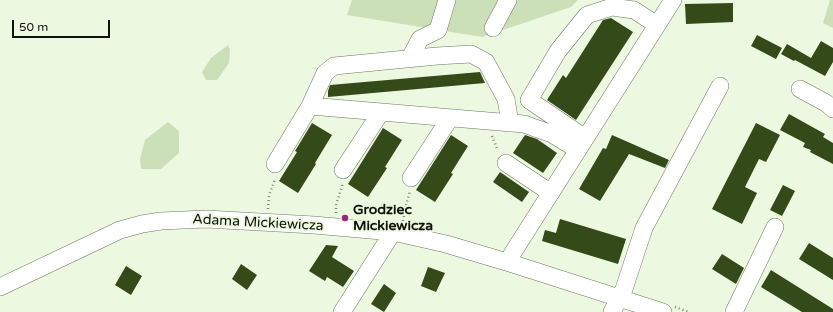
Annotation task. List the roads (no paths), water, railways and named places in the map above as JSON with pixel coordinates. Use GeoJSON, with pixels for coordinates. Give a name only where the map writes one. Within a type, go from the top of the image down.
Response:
{"type":"FeatureCollection","features":[{"type":"Feature","properties":{"kind":"street"},"geometry":{"type":"LineString","coordinates":[[410,58],[420,39],[438,30],[447,0]]}},
{"type":"Feature","properties":{"kind":"street"},"geometry":{"type":"LineString","coordinates":[[494,28],[508,0]]}},
{"type":"Feature","properties":{"kind":"street"},"geometry":{"type":"LineString","coordinates":[[510,263],[512,254],[673,0]]}},
{"type":"Feature","properties":{"kind":"street"},"geometry":{"type":"LineString","coordinates":[[582,144],[530,100],[558,51],[587,16],[612,7],[634,10],[657,25]]}},
{"type":"Feature","properties":{"kind":"street"},"geometry":{"type":"LineString","coordinates":[[276,169],[310,106],[325,73],[334,66],[410,58],[471,54],[486,62],[506,99],[510,123]]}},
{"type":"Feature","properties":{"kind":"street"},"geometry":{"type":"LineString","coordinates":[[615,305],[626,282],[644,228],[720,86]]}},
{"type":"Feature","properties":{"kind":"street"},"geometry":{"type":"LineString","coordinates":[[800,89],[826,103],[833,109]]}},
{"type":"Feature","properties":{"kind":"street"},"geometry":{"type":"LineString","coordinates":[[310,106],[524,124],[582,144]]}},
{"type":"Feature","properties":{"kind":"street"},"geometry":{"type":"LineString","coordinates":[[343,176],[381,112]]}},
{"type":"Feature","properties":{"kind":"street"},"geometry":{"type":"LineString","coordinates":[[411,183],[450,118]]}},
{"type":"Feature","properties":{"kind":"street"},"geometry":{"type":"LineString","coordinates":[[506,163],[550,193]]}},
{"type":"Feature","properties":{"kind":"street","name":"Adama Mickiewicza"},"geometry":{"type":"LineString","coordinates":[[0,287],[120,230],[161,221],[206,219],[398,229],[510,263],[615,305],[663,312]]}},
{"type":"Feature","properties":{"kind":"street"},"geometry":{"type":"LineString","coordinates":[[734,312],[775,227]]}},
{"type":"Feature","properties":{"kind":"street"},"geometry":{"type":"LineString","coordinates":[[342,312],[398,229]]}},
{"type":"Feature","properties":{"kind":"place","name":"Grodziec Mickiewicza"},"geometry":{"type":"Point","coordinates":[345,218]}}]}
